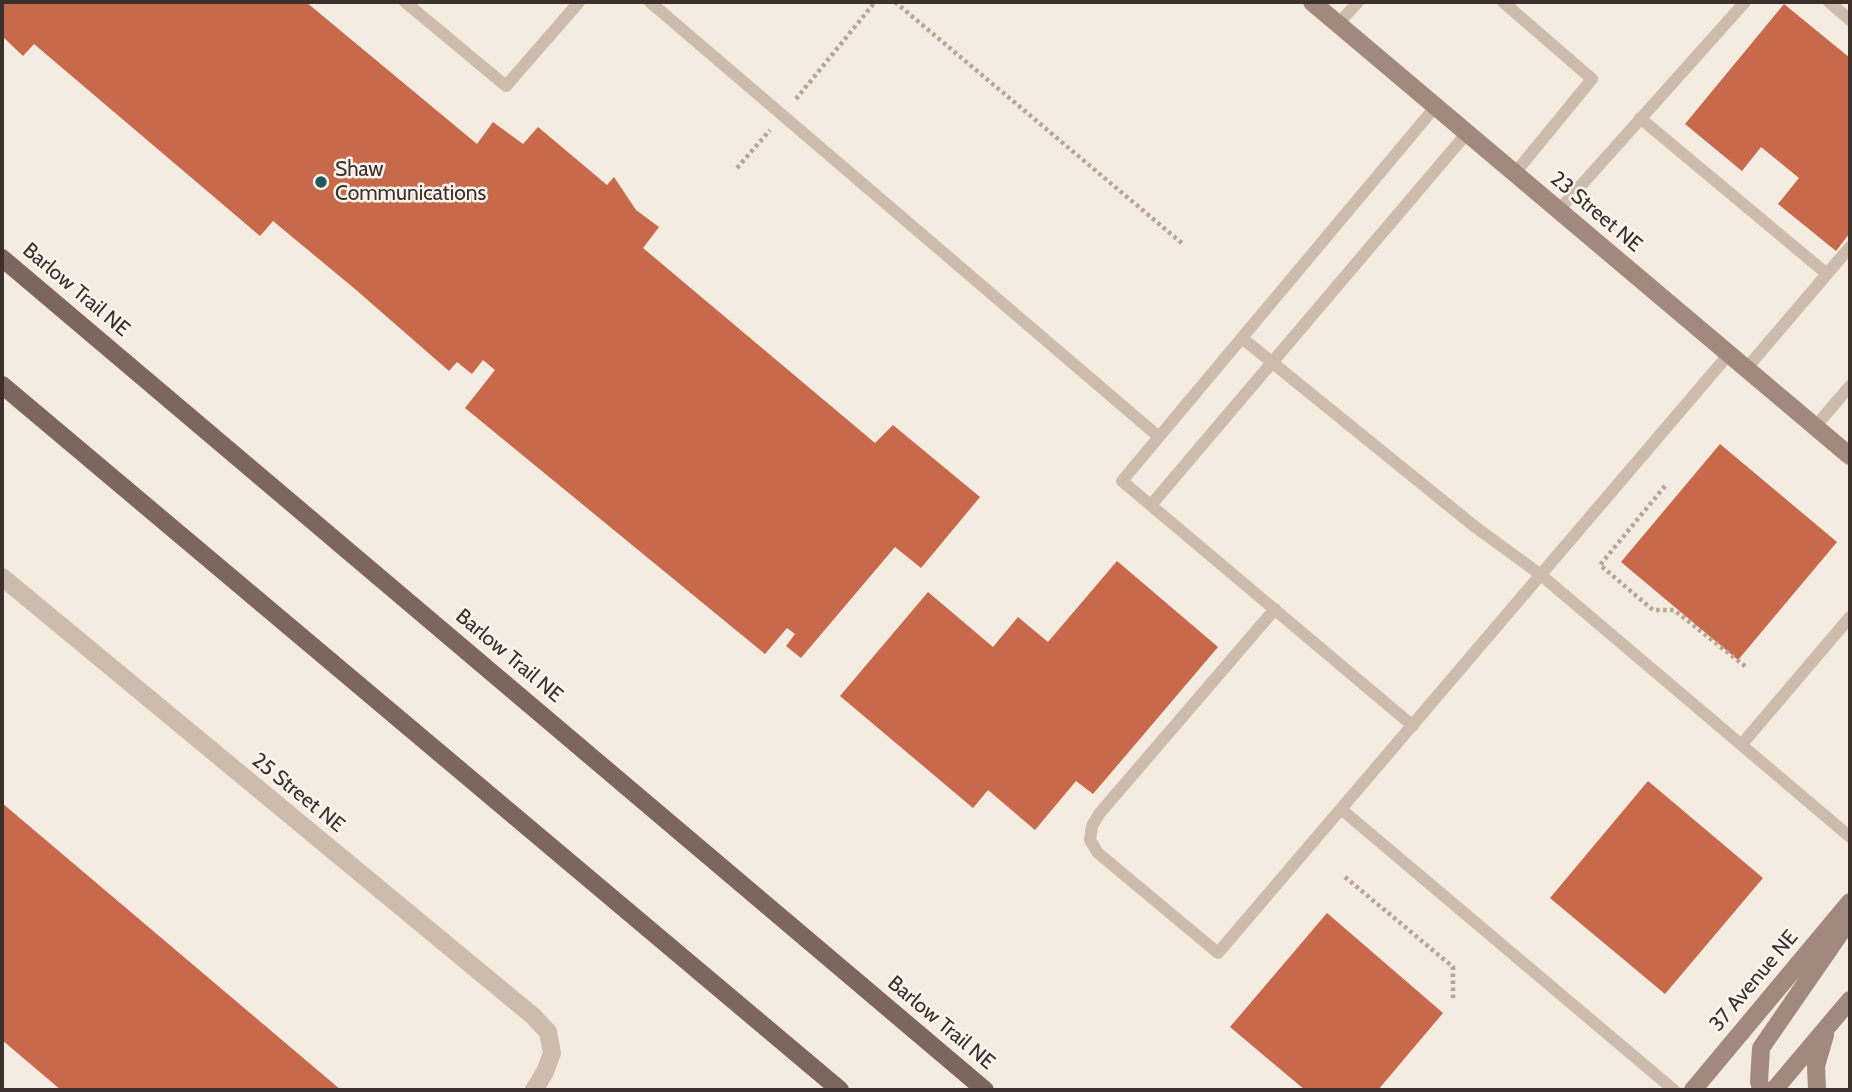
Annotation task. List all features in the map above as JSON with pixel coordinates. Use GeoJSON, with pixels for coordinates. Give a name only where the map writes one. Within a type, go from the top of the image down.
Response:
{"type":"FeatureCollection","features":[{"type":"Feature","properties":{"kind":"main road","name":"Barlow Trail NE"},"geometry":{"type":"LineString","coordinates":[[2,258],[985,1090]]}},
{"type":"Feature","properties":{"kind":"main road"},"geometry":{"type":"LineString","coordinates":[[2,385],[840,1090]]}},
{"type":"Feature","properties":{"kind":"street","name":"23 Street NE"},"geometry":{"type":"LineString","coordinates":[[1312,2],[1850,456]]}},
{"type":"Feature","properties":{"kind":"street","name":"25 Street NE"},"geometry":{"type":"LineString","coordinates":[[2,578],[533,1016],[548,1032],[552,1053],[534,1090]]}},
{"type":"Feature","properties":{"kind":"street","name":"37 Avenue NE"},"geometry":{"type":"LineString","coordinates":[[1693,1090],[1850,902]]}},
{"type":"Feature","properties":{"kind":"street"},"geometry":{"type":"LineString","coordinates":[[1762,1090],[1759,1082],[1761,1048],[1850,919]]}},
{"type":"Feature","properties":{"kind":"street"},"geometry":{"type":"LineString","coordinates":[[1774,1090],[1850,1000]]}},
{"type":"Feature","properties":{"kind":"street"},"geometry":{"type":"LineString","coordinates":[[1817,1090],[1816,1066],[1826,1029]]}},
{"type":"Feature","properties":{"kind":"lane"},"geometry":{"type":"LineString","coordinates":[[405,2],[506,86],[579,2]]}},
{"type":"Feature","properties":{"kind":"lane"},"geometry":{"type":"LineString","coordinates":[[650,2],[1159,437]]}},
{"type":"Feature","properties":{"kind":"lane"},"geometry":{"type":"LineString","coordinates":[[1338,24],[1358,2]]}},
{"type":"Feature","properties":{"kind":"lane"},"geometry":{"type":"LineString","coordinates":[[1503,2],[1591,79],[1515,173]]}},
{"type":"Feature","properties":{"kind":"lane"},"geometry":{"type":"LineString","coordinates":[[1559,210],[1745,2]]}},
{"type":"Feature","properties":{"kind":"lane"},"geometry":{"type":"LineString","coordinates":[[1829,2],[1850,20]]}},
{"type":"Feature","properties":{"kind":"lane"},"geometry":{"type":"LineString","coordinates":[[1413,726],[1122,481],[1436,106]]}},
{"type":"Feature","properties":{"kind":"lane"},"geometry":{"type":"LineString","coordinates":[[1640,118],[1827,274]]}},
{"type":"Feature","properties":{"kind":"lane"},"geometry":{"type":"LineString","coordinates":[[1152,505],[1467,133]]}},
{"type":"Feature","properties":{"kind":"lane"},"geometry":{"type":"LineString","coordinates":[[1746,369],[1850,247]]}},
{"type":"Feature","properties":{"kind":"lane"},"geometry":{"type":"LineString","coordinates":[[1242,338],[1462,518],[1541,575],[1850,837]]}},
{"type":"Feature","properties":{"kind":"lane"},"geometry":{"type":"LineString","coordinates":[[1275,609],[1099,814],[1092,826],[1090,840],[1098,853],[1218,953],[1729,354]]}},
{"type":"Feature","properties":{"kind":"lane"},"geometry":{"type":"LineString","coordinates":[[1815,427],[1850,386]]}},
{"type":"Feature","properties":{"kind":"lane"},"geometry":{"type":"LineString","coordinates":[[1742,744],[1850,617]]}},
{"type":"Feature","properties":{"kind":"lane"},"geometry":{"type":"LineString","coordinates":[[1342,809],[1674,1090]]}},
{"type":"Feature","properties":{"kind":"path"},"geometry":{"type":"LineString","coordinates":[[737,168],[875,2]]}},
{"type":"Feature","properties":{"kind":"path"},"geometry":{"type":"LineString","coordinates":[[895,2],[1183,244]]}},
{"type":"Feature","properties":{"kind":"path"},"geometry":{"type":"LineString","coordinates":[[1665,486],[1600,565],[1653,610],[1674,610],[1745,667]]}},
{"type":"Feature","properties":{"kind":"path"},"geometry":{"type":"LineString","coordinates":[[1345,877],[1453,967],[1453,998]]}},
{"type":"Feature","properties":{"kind":"building"},"geometry":{"type":"Polygon","coordinates":[[[2,2],[306,2],[477,144],[493,122],[523,144],[538,127],[607,185],[614,177],[636,210],[659,227],[643,248],[875,443],[893,425],[980,497],[921,568],[895,547],[801,658],[786,646],[795,634],[787,628],[765,654],[465,408],[495,370],[483,360],[472,374],[457,362],[449,371],[273,221],[260,236],[34,44],[23,56],[2,36],[2,2]]]}},
{"type":"Feature","properties":{"kind":"building"},"geometry":{"type":"Polygon","coordinates":[[[1784,4],[1850,58],[1850,233],[1836,251],[1778,204],[1799,178],[1761,147],[1742,171],[1685,124],[1784,4]]]}},
{"type":"Feature","properties":{"kind":"building"},"geometry":{"type":"Polygon","coordinates":[[[1720,444],[1837,542],[1738,660],[1621,562],[1720,444]]]}},
{"type":"Feature","properties":{"kind":"building"},"geometry":{"type":"Polygon","coordinates":[[[1117,561],[1218,647],[1093,794],[1076,781],[1035,830],[988,790],[973,808],[840,696],[928,592],[993,647],[1018,617],[1048,642],[1117,561]]]}},
{"type":"Feature","properties":{"kind":"building"},"geometry":{"type":"Polygon","coordinates":[[[1648,781],[1763,878],[1665,994],[1550,898],[1648,781]]]}},
{"type":"Feature","properties":{"kind":"building"},"geometry":{"type":"Polygon","coordinates":[[[2,803],[341,1090],[61,1090],[2,1040],[2,803]]]}},
{"type":"Feature","properties":{"kind":"building"},"geometry":{"type":"Polygon","coordinates":[[[1327,913],[1443,1013],[1378,1090],[1305,1090],[1230,1027],[1327,913]]]}},
{"type":"Feature","properties":{"kind":"place","name":"Shaw Communications"},"geometry":{"type":"Point","coordinates":[321,182]}}]}
